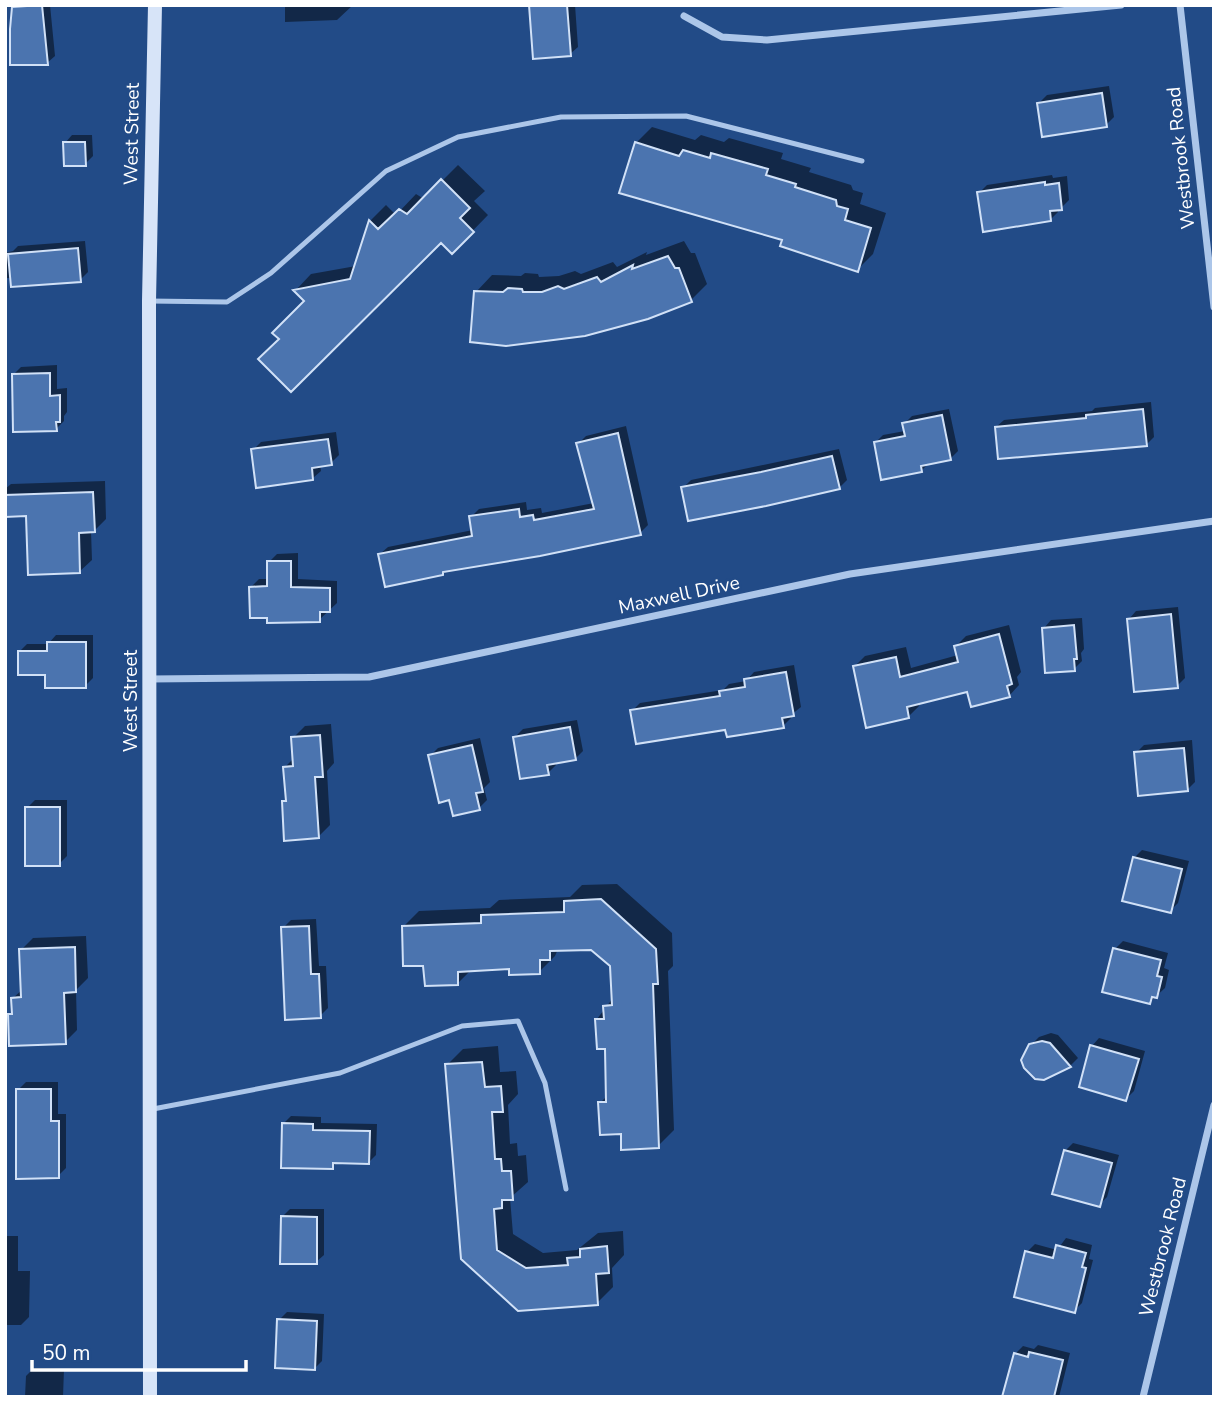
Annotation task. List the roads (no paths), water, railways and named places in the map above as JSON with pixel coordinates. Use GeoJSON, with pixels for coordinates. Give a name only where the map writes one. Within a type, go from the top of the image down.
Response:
{"type":"FeatureCollection","features":[{"type":"Feature","properties":{"kind":"main road","name":"West Street"},"geometry":{"type":"LineString","coordinates":[[149,1397],[149,301],[155,5]]}},
{"type":"Feature","properties":{"kind":"street"},"geometry":{"type":"LineString","coordinates":[[684,16],[722,37],[767,40],[1121,5]]}},
{"type":"Feature","properties":{"kind":"street","name":"Westbrook Road"},"geometry":{"type":"LineString","coordinates":[[1180,5],[1214,307]]}},
{"type":"Feature","properties":{"kind":"street","name":"Maxwell Drive"},"geometry":{"type":"LineString","coordinates":[[150,679],[369,677],[850,574],[1214,521]]}},
{"type":"Feature","properties":{"kind":"street","name":"Westbrook Road"},"geometry":{"type":"LineString","coordinates":[[1143,1397],[1214,1105]]}},
{"type":"Feature","properties":{"kind":"lane"},"geometry":{"type":"LineString","coordinates":[[149,301],[227,302],[271,273],[386,171],[458,136],[561,117],[686,116],[862,161]]}},
{"type":"Feature","properties":{"kind":"lane"},"geometry":{"type":"LineString","coordinates":[[149,1109],[340,1073],[462,1026],[518,1021],[545,1083],[566,1189]]}}]}
